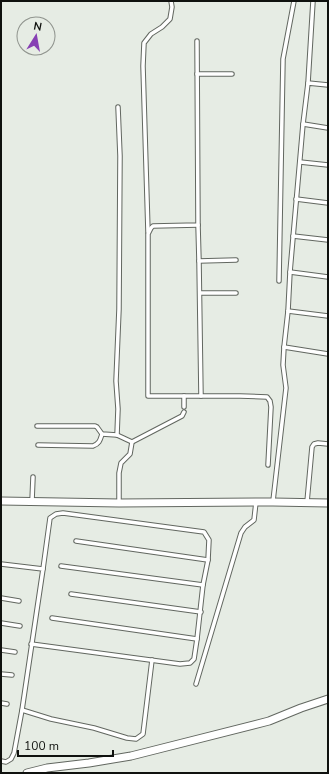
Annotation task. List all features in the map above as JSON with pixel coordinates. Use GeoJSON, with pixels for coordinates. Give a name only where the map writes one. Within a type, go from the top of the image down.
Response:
{"type":"FeatureCollection","features":[{"type":"Feature","properties":{"kind":"street"},"geometry":{"type":"LineString","coordinates":[[1,501],[118,503],[328,503]]}},
{"type":"Feature","properties":{"kind":"street"},"geometry":{"type":"LineString","coordinates":[[27,773],[47,768],[131,756],[269,721],[328,699]]}},
{"type":"Feature","properties":{"kind":"lane"},"geometry":{"type":"LineString","coordinates":[[171,1],[172,7],[170,19],[162,27],[151,34],[144,43],[143,66],[148,234],[148,396],[267,397],[272,407],[268,465]]}},
{"type":"Feature","properties":{"kind":"lane"},"geometry":{"type":"LineString","coordinates":[[279,282],[284,59],[294,1]]}},
{"type":"Feature","properties":{"kind":"lane"},"geometry":{"type":"LineString","coordinates":[[273,502],[286,388],[283,365],[284,347],[296,199],[308,83],[313,1]]}},
{"type":"Feature","properties":{"kind":"lane"},"geometry":{"type":"LineString","coordinates":[[197,41],[201,396]]}},
{"type":"Feature","properties":{"kind":"lane"},"geometry":{"type":"LineString","coordinates":[[197,74],[232,74]]}},
{"type":"Feature","properties":{"kind":"lane"},"geometry":{"type":"LineString","coordinates":[[308,83],[328,85]]}},
{"type":"Feature","properties":{"kind":"lane"},"geometry":{"type":"LineString","coordinates":[[117,435],[118,409],[116,381],[119,309],[120,156],[118,107]]}},
{"type":"Feature","properties":{"kind":"lane"},"geometry":{"type":"LineString","coordinates":[[303,124],[328,128]]}},
{"type":"Feature","properties":{"kind":"lane"},"geometry":{"type":"LineString","coordinates":[[300,162],[328,165]]}},
{"type":"Feature","properties":{"kind":"lane"},"geometry":{"type":"LineString","coordinates":[[296,199],[328,203]]}},
{"type":"Feature","properties":{"kind":"lane"},"geometry":{"type":"LineString","coordinates":[[148,234],[150,228],[153,226],[198,225]]}},
{"type":"Feature","properties":{"kind":"lane"},"geometry":{"type":"LineString","coordinates":[[293,236],[328,240]]}},
{"type":"Feature","properties":{"kind":"lane"},"geometry":{"type":"LineString","coordinates":[[199,261],[236,260]]}},
{"type":"Feature","properties":{"kind":"lane"},"geometry":{"type":"LineString","coordinates":[[290,272],[328,277]]}},
{"type":"Feature","properties":{"kind":"lane"},"geometry":{"type":"LineString","coordinates":[[200,293],[236,293]]}},
{"type":"Feature","properties":{"kind":"lane"},"geometry":{"type":"LineString","coordinates":[[288,311],[328,316]]}},
{"type":"Feature","properties":{"kind":"lane"},"geometry":{"type":"LineString","coordinates":[[284,347],[328,354]]}},
{"type":"Feature","properties":{"kind":"lane"},"geometry":{"type":"LineString","coordinates":[[184,396],[184,407]]}},
{"type":"Feature","properties":{"kind":"lane"},"geometry":{"type":"LineString","coordinates":[[132,442],[182,416],[184,412]]}},
{"type":"Feature","properties":{"kind":"lane"},"geometry":{"type":"LineString","coordinates":[[37,426],[95,426],[102,434],[100,442],[93,446],[38,445]]}},
{"type":"Feature","properties":{"kind":"lane"},"geometry":{"type":"LineString","coordinates":[[102,434],[117,435],[132,442]]}},
{"type":"Feature","properties":{"kind":"lane"},"geometry":{"type":"LineString","coordinates":[[118,503],[119,473],[121,463],[130,454],[132,442]]}},
{"type":"Feature","properties":{"kind":"lane"},"geometry":{"type":"LineString","coordinates":[[307,502],[312,447],[314,444],[318,443],[328,444]]}},
{"type":"Feature","properties":{"kind":"lane"},"geometry":{"type":"LineString","coordinates":[[32,477],[32,502]]}},
{"type":"Feature","properties":{"kind":"lane"},"geometry":{"type":"LineString","coordinates":[[196,684],[241,532],[254,520],[256,502]]}},
{"type":"Feature","properties":{"kind":"lane"},"geometry":{"type":"LineString","coordinates":[[1,761],[6,762],[12,759],[14,753],[22,710],[31,644],[50,518],[56,514],[63,513],[204,532],[209,540],[208,560],[203,585],[201,612],[194,659],[190,663],[180,664],[31,644]]}},
{"type":"Feature","properties":{"kind":"lane"},"geometry":{"type":"LineString","coordinates":[[76,541],[208,560]]}},
{"type":"Feature","properties":{"kind":"lane"},"geometry":{"type":"LineString","coordinates":[[1,564],[43,569]]}},
{"type":"Feature","properties":{"kind":"lane"},"geometry":{"type":"LineString","coordinates":[[61,566],[203,585]]}},
{"type":"Feature","properties":{"kind":"lane"},"geometry":{"type":"LineString","coordinates":[[71,594],[201,612]]}},
{"type":"Feature","properties":{"kind":"lane"},"geometry":{"type":"LineString","coordinates":[[1,598],[19,601]]}},
{"type":"Feature","properties":{"kind":"lane"},"geometry":{"type":"LineString","coordinates":[[52,618],[197,639]]}},
{"type":"Feature","properties":{"kind":"lane"},"geometry":{"type":"LineString","coordinates":[[1,623],[20,626]]}},
{"type":"Feature","properties":{"kind":"lane"},"geometry":{"type":"LineString","coordinates":[[1,650],[15,652]]}},
{"type":"Feature","properties":{"kind":"lane"},"geometry":{"type":"LineString","coordinates":[[22,710],[51,719],[136,739],[143,734],[152,660]]}},
{"type":"Feature","properties":{"kind":"lane"},"geometry":{"type":"LineString","coordinates":[[1,674],[12,676]]}},
{"type":"Feature","properties":{"kind":"lane"},"geometry":{"type":"LineString","coordinates":[[1,703],[7,704]]}}]}
